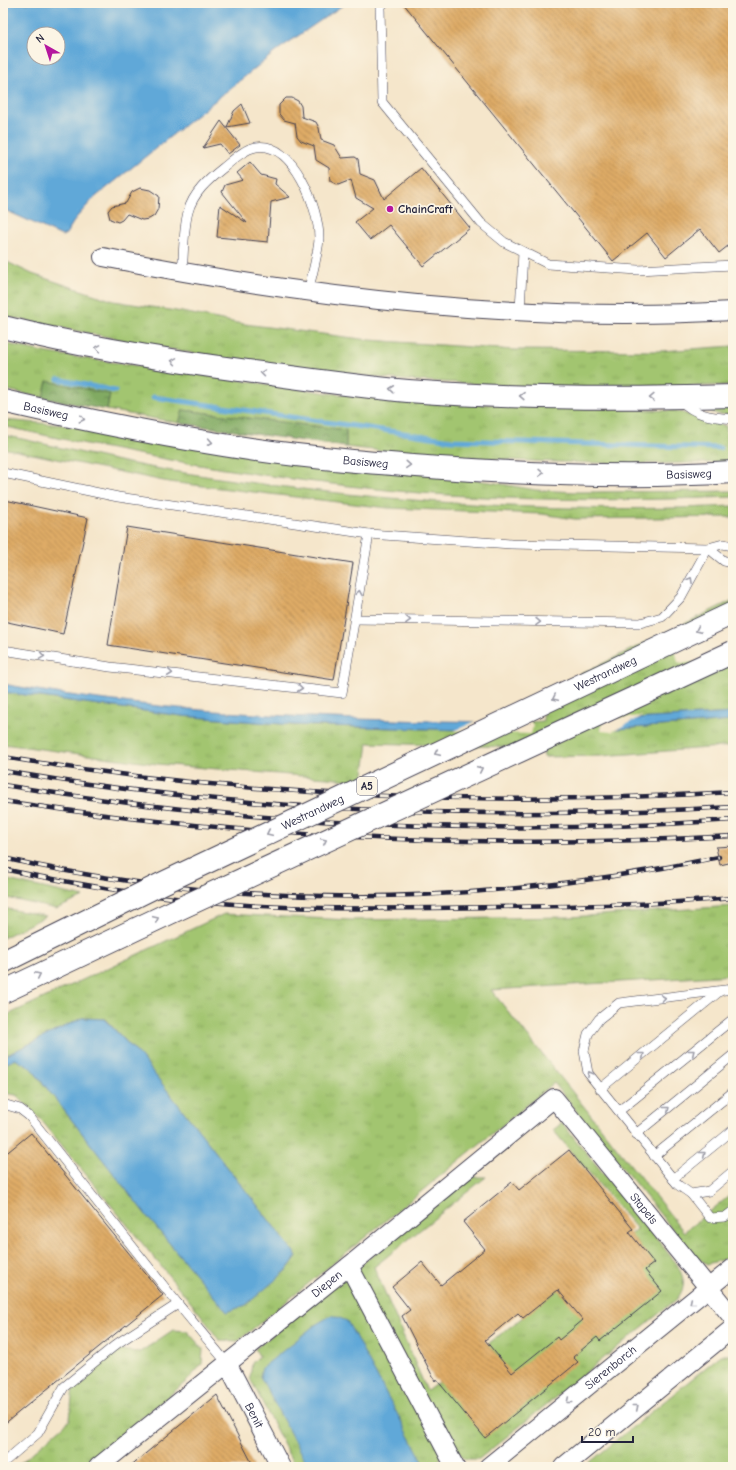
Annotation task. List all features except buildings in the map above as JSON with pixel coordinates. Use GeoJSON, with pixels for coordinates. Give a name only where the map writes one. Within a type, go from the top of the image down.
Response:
{"type":"FeatureCollection","features":[{"type":"Feature","properties":{"kind":"main road"},"geometry":{"type":"LineString","coordinates":[[3,328],[55,340],[136,355],[290,377],[399,390],[479,395],[580,398],[677,398],[733,396]]}},
{"type":"Feature","properties":{"kind":"main road","name":"Basisweg"},"geometry":{"type":"LineString","coordinates":[[3,401],[96,422],[250,449],[406,465],[519,473],[629,476],[733,472]]}},
{"type":"Feature","properties":{"kind":"main road","name":"Westrandweg"},"geometry":{"type":"LineString","coordinates":[[3,962],[161,884],[733,613]]}},
{"type":"Feature","properties":{"kind":"main road"},"geometry":{"type":"LineString","coordinates":[[3,992],[164,915],[733,652]]}},
{"type":"Feature","properties":{"kind":"street"},"geometry":{"type":"LineString","coordinates":[[102,257],[182,273],[308,292],[426,306],[619,314],[684,314],[733,311]]}},
{"type":"Feature","properties":{"kind":"street","name":"Diepen"},"geometry":{"type":"LineString","coordinates":[[98,1467],[349,1266],[554,1098]]}},
{"type":"Feature","properties":{"kind":"street","name":"Stapels"},"geometry":{"type":"LineString","coordinates":[[554,1098],[733,1318]]}},
{"type":"Feature","properties":{"kind":"street"},"geometry":{"type":"LineString","coordinates":[[349,1266],[455,1467]]}},
{"type":"Feature","properties":{"kind":"street","name":"Sierenborch"},"geometry":{"type":"LineString","coordinates":[[488,1467],[733,1268]]}},
{"type":"Feature","properties":{"kind":"street"},"geometry":{"type":"LineString","coordinates":[[563,1467],[733,1328]]}},
{"type":"Feature","properties":{"kind":"street","name":"Benit"},"geometry":{"type":"LineString","coordinates":[[227,1363],[281,1467]]}},
{"type":"Feature","properties":{"kind":"lane"},"geometry":{"type":"LineString","coordinates":[[384,3],[380,6],[382,102],[481,223],[504,242],[548,264],[638,270],[733,265]]}},
{"type":"Feature","properties":{"kind":"lane"},"geometry":{"type":"LineString","coordinates":[[182,273],[188,212],[200,189],[243,152],[250,148],[265,146],[279,152],[293,165],[305,185],[314,213],[319,240],[308,292]]}},
{"type":"Feature","properties":{"kind":"lane"},"geometry":{"type":"LineString","coordinates":[[520,311],[523,252]]}},
{"type":"Feature","properties":{"kind":"lane"},"geometry":{"type":"LineString","coordinates":[[677,398],[691,411],[715,417],[733,419]]}},
{"type":"Feature","properties":{"kind":"lane"},"geometry":{"type":"LineString","coordinates":[[3,473],[118,497],[369,534],[511,544],[708,548],[723,544],[733,546]]}},
{"type":"Feature","properties":{"kind":"lane"},"geometry":{"type":"LineString","coordinates":[[3,650],[110,667],[342,693],[369,534]]}},
{"type":"Feature","properties":{"kind":"lane"},"geometry":{"type":"LineString","coordinates":[[708,548],[724,561],[733,563]]}},
{"type":"Feature","properties":{"kind":"lane"},"geometry":{"type":"LineString","coordinates":[[355,619],[640,624],[662,617],[681,597],[708,548]]}},
{"type":"Feature","properties":{"kind":"lane"},"geometry":{"type":"LineString","coordinates":[[733,989],[619,1003],[600,1019],[588,1034],[584,1052],[588,1073],[678,1186],[691,1194],[710,1218],[725,1217],[733,1211]]}},
{"type":"Feature","properties":{"kind":"lane"},"geometry":{"type":"LineString","coordinates":[[600,1088],[721,990]]}},
{"type":"Feature","properties":{"kind":"lane"},"geometry":{"type":"LineString","coordinates":[[619,1111],[733,1018]]}},
{"type":"Feature","properties":{"kind":"lane"},"geometry":{"type":"LineString","coordinates":[[636,1134],[733,1055]]}},
{"type":"Feature","properties":{"kind":"lane"},"geometry":{"type":"LineString","coordinates":[[654,1156],[733,1092]]}},
{"type":"Feature","properties":{"kind":"lane"},"geometry":{"type":"LineString","coordinates":[[3,1104],[20,1109],[30,1116],[178,1304],[227,1363]]}},
{"type":"Feature","properties":{"kind":"lane"},"geometry":{"type":"LineString","coordinates":[[672,1179],[733,1130]]}},
{"type":"Feature","properties":{"kind":"lane"},"geometry":{"type":"LineString","coordinates":[[691,1194],[709,1191],[733,1171]]}},
{"type":"Feature","properties":{"kind":"lane"},"geometry":{"type":"LineString","coordinates":[[3,1462],[38,1433],[64,1387],[118,1343],[178,1304]]}},
{"type":"Feature","properties":{"kind":"green space"},"geometry":{"type":"Polygon","coordinates":[[[3,260],[32,274],[114,301],[237,323],[369,340],[514,350],[661,351],[733,346],[733,385],[642,388],[539,387],[403,380],[244,362],[153,346],[3,316],[3,260]]]}},
{"type":"Feature","properties":{"kind":"green space"},"geometry":{"type":"Polygon","coordinates":[[[3,343],[48,353],[328,393],[448,403],[677,411],[726,426],[727,441],[733,440],[733,462],[588,463],[442,456],[346,447],[346,430],[183,410],[179,423],[107,410],[110,394],[47,381],[43,398],[3,389],[3,343]]]}},
{"type":"Feature","properties":{"kind":"green space"},"geometry":{"type":"Polygon","coordinates":[[[47,381],[110,394],[107,410],[43,398],[47,381]]]}},
{"type":"Feature","properties":{"kind":"green space"},"geometry":{"type":"Polygon","coordinates":[[[702,407],[731,408],[733,409],[733,415],[717,414],[702,407]]]}},
{"type":"Feature","properties":{"kind":"green space"},"geometry":{"type":"Polygon","coordinates":[[[183,410],[346,430],[346,447],[179,423],[183,410]]]}},
{"type":"Feature","properties":{"kind":"green space"},"geometry":{"type":"Polygon","coordinates":[[[3,420],[63,425],[490,482],[536,490],[576,492],[733,491],[733,497],[637,500],[541,499],[445,495],[349,486],[262,475],[89,445],[3,426],[3,420]]]}},
{"type":"Feature","properties":{"kind":"green space"},"geometry":{"type":"Polygon","coordinates":[[[3,435],[104,458],[166,470],[307,490],[449,503],[520,506],[662,508],[733,506],[733,517],[575,519],[542,514],[388,508],[169,482],[3,448],[3,435]]]}},
{"type":"Feature","properties":{"kind":"green space"},"geometry":{"type":"Polygon","coordinates":[[[733,600],[733,713],[603,721],[603,730],[733,721],[733,746],[602,756],[544,757],[543,748],[368,743],[363,781],[157,764],[3,744],[3,692],[182,716],[294,725],[530,732],[529,722],[543,721],[544,692],[733,600]]]}},
{"type":"Feature","properties":{"kind":"green space"},"geometry":{"type":"Polygon","coordinates":[[[3,879],[84,897],[56,909],[3,897],[3,879]]]}},
{"type":"Feature","properties":{"kind":"green space"},"geometry":{"type":"Polygon","coordinates":[[[733,906],[733,975],[491,990],[684,1232],[733,1193],[733,1253],[725,1259],[707,1264],[694,1256],[554,1083],[238,1341],[219,1340],[201,1315],[42,1121],[16,1095],[3,1093],[3,1065],[15,1059],[31,1068],[150,1220],[227,1312],[286,1271],[297,1256],[141,1057],[105,1019],[82,1018],[3,1057],[3,1017],[224,914],[350,920],[570,917],[733,906]]]}},
{"type":"Feature","properties":{"kind":"green space"},"geometry":{"type":"Polygon","coordinates":[[[3,908],[46,916],[3,938],[3,908]]]}},
{"type":"Feature","properties":{"kind":"green space"},"geometry":{"type":"Polygon","coordinates":[[[562,1123],[677,1264],[683,1278],[683,1286],[677,1299],[479,1459],[465,1459],[455,1448],[439,1459],[440,1467],[295,1467],[250,1378],[252,1363],[259,1356],[255,1349],[471,1177],[486,1177],[374,1267],[427,1391],[637,1229],[553,1130],[562,1123]]]}},
{"type":"Feature","properties":{"kind":"green space"},"geometry":{"type":"Polygon","coordinates":[[[173,1330],[187,1331],[203,1349],[202,1364],[187,1381],[81,1467],[16,1467],[70,1420],[73,1385],[118,1350],[140,1352],[173,1330]]]}},
{"type":"Feature","properties":{"kind":"green space"},"geometry":{"type":"Polygon","coordinates":[[[721,1355],[733,1355],[733,1467],[584,1467],[721,1355]]]}},
{"type":"Feature","properties":{"kind":"water"},"geometry":{"type":"Polygon","coordinates":[[[3,3],[346,3],[279,49],[93,199],[76,218],[66,234],[62,236],[3,209],[3,3]]]}},
{"type":"Feature","properties":{"kind":"water"},"geometry":{"type":"Polygon","coordinates":[[[3,684],[68,695],[134,703],[265,715],[397,720],[529,722],[530,732],[294,725],[182,716],[3,692],[3,684]]]}},
{"type":"Feature","properties":{"kind":"water"},"geometry":{"type":"Polygon","coordinates":[[[733,713],[733,721],[602,730],[603,721],[733,713]]]}},
{"type":"Feature","properties":{"kind":"water"},"geometry":{"type":"Polygon","coordinates":[[[82,1018],[104,1019],[141,1057],[297,1256],[286,1271],[246,1305],[227,1312],[150,1220],[31,1068],[15,1059],[3,1065],[3,1057],[82,1018]]]}},
{"type":"Feature","properties":{"kind":"water"},"geometry":{"type":"Polygon","coordinates":[[[332,1315],[347,1321],[426,1467],[308,1467],[260,1376],[262,1368],[315,1325],[332,1315]]]}},
{"type":"Feature","properties":{"kind":"pier"},"geometry":{"type":"Polygon","coordinates":[[[733,608],[733,660],[684,663],[678,662],[674,644],[733,608]]]}},
{"type":"Feature","properties":{"kind":"pier"},"geometry":{"type":"Polygon","coordinates":[[[643,716],[611,732],[601,731],[603,719],[643,716]]]}},
{"type":"Feature","properties":{"kind":"pier"},"geometry":{"type":"Polygon","coordinates":[[[478,720],[529,720],[533,725],[531,734],[454,731],[478,720]]]}},
{"type":"Feature","properties":{"kind":"waterway"},"geometry":{"type":"LineString","coordinates":[[58,379],[115,391]]}},
{"type":"Feature","properties":{"kind":"waterway"},"geometry":{"type":"LineString","coordinates":[[153,397],[452,440],[720,448]]}},
{"type":"Feature","properties":{"kind":"railway"},"geometry":{"type":"LineString","coordinates":[[3,757],[94,771],[185,781],[276,790],[367,795],[459,798],[550,798],[733,792]]}},
{"type":"Feature","properties":{"kind":"railway"},"geometry":{"type":"LineString","coordinates":[[3,771],[94,785],[184,796],[367,810],[458,813],[550,813],[733,807]]}},
{"type":"Feature","properties":{"kind":"railway"},"geometry":{"type":"LineString","coordinates":[[3,785],[184,809],[275,818],[367,824],[459,827],[550,827],[642,825],[733,820]]}},
{"type":"Feature","properties":{"kind":"railway"},"geometry":{"type":"LineString","coordinates":[[3,801],[94,814],[185,824],[367,838],[550,842],[733,836]]}},
{"type":"Feature","properties":{"kind":"railway"},"geometry":{"type":"LineString","coordinates":[[3,858],[93,876],[182,888],[272,895],[361,896],[450,894],[540,886],[629,874],[719,857]]}},
{"type":"Feature","properties":{"kind":"railway"},"geometry":{"type":"LineString","coordinates":[[3,869],[67,882],[164,897],[262,906],[321,908],[586,906],[645,904],[733,898]]}},
{"type":"Feature","properties":{"kind":"place","name":"ChainCraft"},"geometry":{"type":"Point","coordinates":[390,209]}}]}
